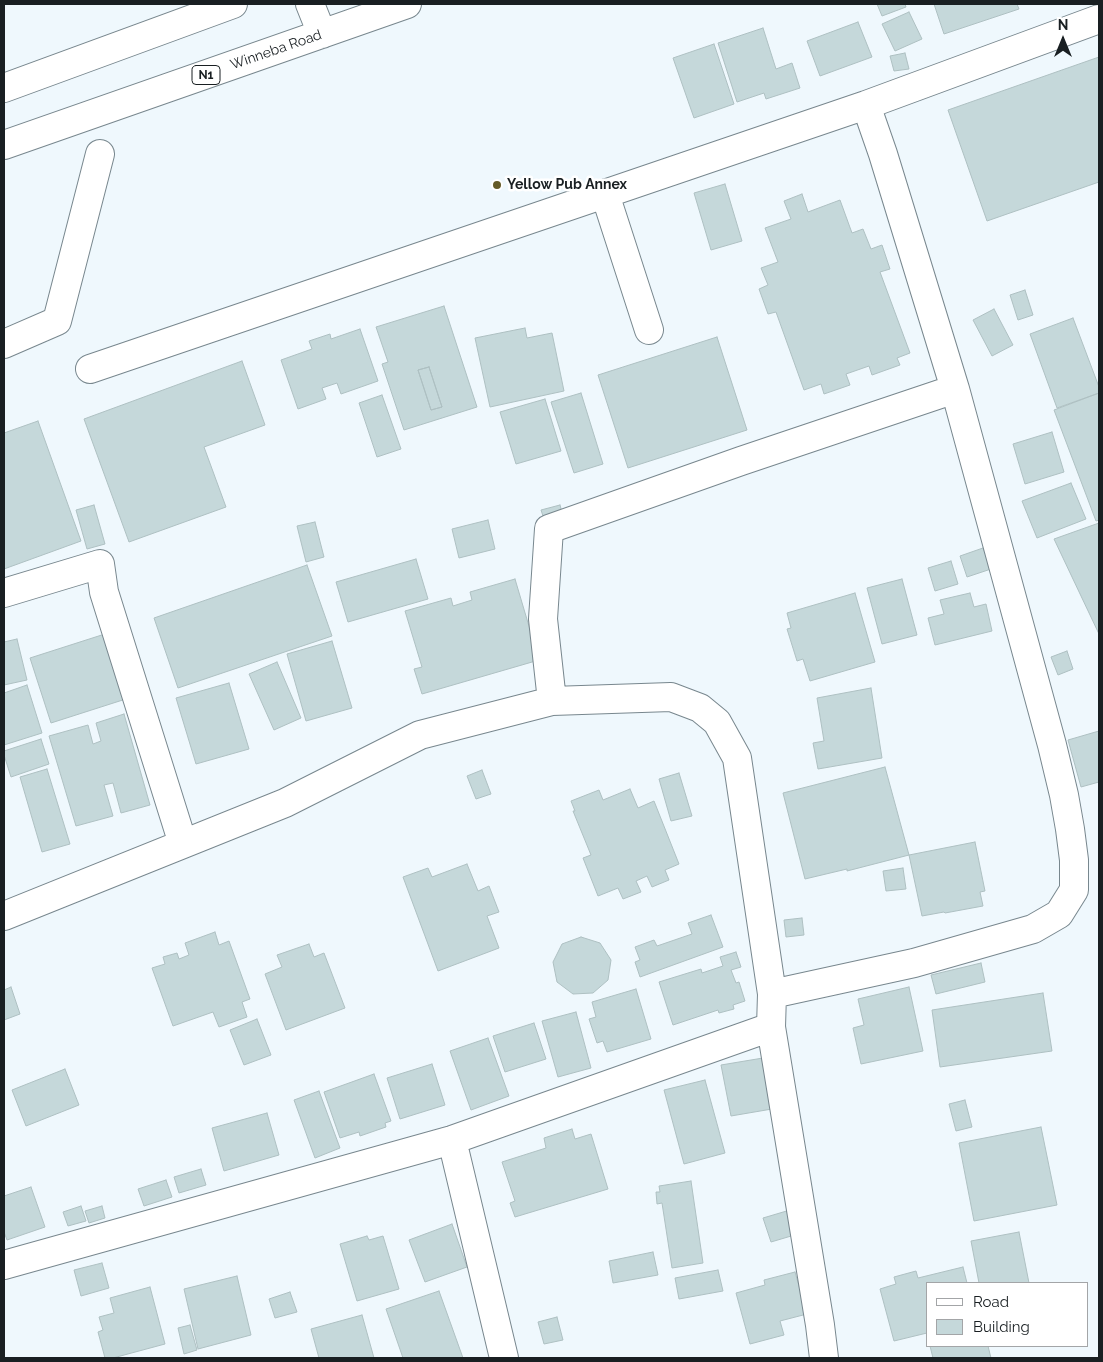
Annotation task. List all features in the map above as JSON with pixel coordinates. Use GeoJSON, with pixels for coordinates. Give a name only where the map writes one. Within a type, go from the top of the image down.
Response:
{"type":"FeatureCollection","features":[{"type":"Feature","properties":{"kind":"main road"},"geometry":{"type":"LineString","coordinates":[[4,88],[187,12],[233,4]]}},
{"type":"Feature","properties":{"kind":"main road"},"geometry":{"type":"LineString","coordinates":[[310,4],[322,34]]}},
{"type":"Feature","properties":{"kind":"main road","name":"Winneba Road"},"geometry":{"type":"LineString","coordinates":[[4,145],[407,4]]}},
{"type":"Feature","properties":{"kind":"main road"},"geometry":{"type":"LineString","coordinates":[[90,369],[866,105],[1099,19]]}},
{"type":"Feature","properties":{"kind":"main road"},"geometry":{"type":"LineString","coordinates":[[772,994],[914,963],[1032,929],[1060,914],[1074,890],[1074,860],[1071,836],[1064,795],[1052,745],[955,389],[883,154],[866,105]]}},
{"type":"Feature","properties":{"kind":"main road"},"geometry":{"type":"LineString","coordinates":[[4,344],[57,321],[100,154]]}},
{"type":"Feature","properties":{"kind":"main road"},"geometry":{"type":"LineString","coordinates":[[605,194],[649,330]]}},
{"type":"Feature","properties":{"kind":"main road"},"geometry":{"type":"LineString","coordinates":[[552,701],[543,619],[549,529],[741,461],[955,389]]}},
{"type":"Feature","properties":{"kind":"main road"},"geometry":{"type":"LineString","coordinates":[[4,594],[100,564],[104,592],[183,844]]}},
{"type":"Feature","properties":{"kind":"main road"},"geometry":{"type":"LineString","coordinates":[[4,916],[284,803],[420,735],[552,701],[670,697],[700,708],[717,722],[737,758],[772,994],[771,1027],[824,1358]]}},
{"type":"Feature","properties":{"kind":"main road"},"geometry":{"type":"LineString","coordinates":[[4,1265],[452,1140],[771,1027]]}},
{"type":"Feature","properties":{"kind":"main road"},"geometry":{"type":"LineString","coordinates":[[452,1140],[504,1358]]}},
{"type":"Feature","properties":{"kind":"building"},"geometry":{"type":"Polygon","coordinates":[[[877,4],[905,4],[906,7],[882,16],[877,4]]]}},
{"type":"Feature","properties":{"kind":"building"},"geometry":{"type":"Polygon","coordinates":[[[934,4],[1017,4],[1019,9],[944,34],[934,4]]]}},
{"type":"Feature","properties":{"kind":"building"},"geometry":{"type":"Polygon","coordinates":[[[909,12],[922,39],[895,51],[882,24],[909,12]]]}},
{"type":"Feature","properties":{"kind":"building"},"geometry":{"type":"Polygon","coordinates":[[[858,22],[872,57],[820,76],[807,41],[858,22]]]}},
{"type":"Feature","properties":{"kind":"building"},"geometry":{"type":"Polygon","coordinates":[[[763,28],[776,69],[792,63],[800,88],[766,99],[764,93],[737,102],[718,43],[763,28]]]}},
{"type":"Feature","properties":{"kind":"building"},"geometry":{"type":"Polygon","coordinates":[[[714,44],[734,104],[694,118],[673,58],[714,44]]]}},
{"type":"Feature","properties":{"kind":"building"},"geometry":{"type":"Polygon","coordinates":[[[905,53],[909,69],[894,71],[890,56],[905,53]]]}},
{"type":"Feature","properties":{"kind":"building"},"geometry":{"type":"Polygon","coordinates":[[[1099,57],[1099,182],[987,221],[948,110],[1099,57]]]}},
{"type":"Feature","properties":{"kind":"building"},"geometry":{"type":"Polygon","coordinates":[[[725,184],[742,241],[711,250],[694,193],[725,184]]]}},
{"type":"Feature","properties":{"kind":"building"},"geometry":{"type":"Polygon","coordinates":[[[802,194],[808,212],[840,200],[852,233],[863,229],[871,249],[882,245],[890,269],[880,272],[910,353],[897,358],[900,365],[872,375],[869,366],[846,374],[850,385],[824,394],[821,384],[804,390],[776,312],[768,314],[759,289],[768,285],[761,268],[778,262],[765,228],[791,219],[784,201],[802,194]]]}},
{"type":"Feature","properties":{"kind":"building"},"geometry":{"type":"Polygon","coordinates":[[[1025,290],[1033,315],[1018,320],[1010,295],[1025,290]]]}},
{"type":"Feature","properties":{"kind":"building"},"geometry":{"type":"Polygon","coordinates":[[[444,306],[477,407],[404,430],[382,364],[388,362],[376,327],[444,306]],[[429,367],[418,370],[431,410],[442,407],[429,367]]]}},
{"type":"Feature","properties":{"kind":"building"},"geometry":{"type":"Polygon","coordinates":[[[994,309],[1013,345],[992,356],[973,320],[994,309]]]}},
{"type":"Feature","properties":{"kind":"building"},"geometry":{"type":"Polygon","coordinates":[[[1073,318],[1099,387],[1099,393],[1057,408],[1030,334],[1073,318]]]}},
{"type":"Feature","properties":{"kind":"building"},"geometry":{"type":"Polygon","coordinates":[[[525,328],[527,338],[552,333],[564,391],[490,407],[475,338],[525,328]]]}},
{"type":"Feature","properties":{"kind":"building"},"geometry":{"type":"Polygon","coordinates":[[[360,329],[378,381],[341,394],[337,383],[322,388],[326,399],[298,409],[281,360],[312,349],[309,341],[330,334],[331,339],[360,329]]]}},
{"type":"Feature","properties":{"kind":"building"},"geometry":{"type":"Polygon","coordinates":[[[717,337],[747,430],[628,468],[598,375],[717,337]]]}},
{"type":"Feature","properties":{"kind":"building"},"geometry":{"type":"Polygon","coordinates":[[[242,361],[265,425],[204,447],[226,507],[129,542],[84,419],[242,361]]]}},
{"type":"Feature","properties":{"kind":"building"},"geometry":{"type":"Polygon","coordinates":[[[429,367],[442,407],[431,410],[418,370],[429,367]]]}},
{"type":"Feature","properties":{"kind":"building"},"geometry":{"type":"Polygon","coordinates":[[[581,393],[603,464],[574,473],[551,402],[581,393]]]}},
{"type":"Feature","properties":{"kind":"building"},"geometry":{"type":"Polygon","coordinates":[[[1099,393],[1099,520],[1096,521],[1054,410],[1099,393]]]}},
{"type":"Feature","properties":{"kind":"building"},"geometry":{"type":"Polygon","coordinates":[[[382,395],[401,449],[377,457],[359,403],[382,395]]]}},
{"type":"Feature","properties":{"kind":"building"},"geometry":{"type":"Polygon","coordinates":[[[545,399],[561,451],[516,464],[500,412],[545,399]]]}},
{"type":"Feature","properties":{"kind":"building"},"geometry":{"type":"Polygon","coordinates":[[[38,421],[81,541],[4,569],[4,433],[38,421]]]}},
{"type":"Feature","properties":{"kind":"building"},"geometry":{"type":"Polygon","coordinates":[[[1052,432],[1064,472],[1025,484],[1013,444],[1052,432]]]}},
{"type":"Feature","properties":{"kind":"building"},"geometry":{"type":"Polygon","coordinates":[[[1071,483],[1086,519],[1037,538],[1022,501],[1071,483]]]}},
{"type":"Feature","properties":{"kind":"building"},"geometry":{"type":"Polygon","coordinates":[[[94,505],[105,544],[87,549],[76,510],[94,505]]]}},
{"type":"Feature","properties":{"kind":"building"},"geometry":{"type":"Polygon","coordinates":[[[560,505],[563,516],[545,522],[541,510],[560,505]]]}},
{"type":"Feature","properties":{"kind":"building"},"geometry":{"type":"Polygon","coordinates":[[[488,520],[495,549],[459,558],[452,529],[488,520]]]}},
{"type":"Feature","properties":{"kind":"building"},"geometry":{"type":"Polygon","coordinates":[[[315,522],[324,557],[306,562],[297,526],[315,522]]]}},
{"type":"Feature","properties":{"kind":"building"},"geometry":{"type":"Polygon","coordinates":[[[1099,523],[1099,634],[1054,539],[1099,523]]]}},
{"type":"Feature","properties":{"kind":"building"},"geometry":{"type":"Polygon","coordinates":[[[983,548],[991,569],[967,577],[960,556],[983,548]]]}},
{"type":"Feature","properties":{"kind":"building"},"geometry":{"type":"Polygon","coordinates":[[[416,559],[428,599],[348,622],[336,582],[416,559]]]}},
{"type":"Feature","properties":{"kind":"building"},"geometry":{"type":"Polygon","coordinates":[[[951,561],[958,584],[935,591],[928,568],[951,561]]]}},
{"type":"Feature","properties":{"kind":"building"},"geometry":{"type":"Polygon","coordinates":[[[307,565],[332,636],[178,688],[154,618],[307,565]]]}},
{"type":"Feature","properties":{"kind":"building"},"geometry":{"type":"Polygon","coordinates":[[[515,579],[539,660],[422,694],[414,669],[422,667],[405,611],[451,598],[453,606],[472,600],[470,592],[515,579]]]}},
{"type":"Feature","properties":{"kind":"building"},"geometry":{"type":"Polygon","coordinates":[[[902,579],[917,635],[882,644],[867,588],[902,579]]]}},
{"type":"Feature","properties":{"kind":"building"},"geometry":{"type":"Polygon","coordinates":[[[855,593],[875,662],[810,681],[803,659],[797,661],[787,629],[791,628],[787,613],[855,593]]]}},
{"type":"Feature","properties":{"kind":"building"},"geometry":{"type":"Polygon","coordinates":[[[970,593],[974,607],[986,604],[992,631],[935,645],[928,618],[944,614],[940,600],[970,593]]]}},
{"type":"Feature","properties":{"kind":"building"},"geometry":{"type":"Polygon","coordinates":[[[108,633],[129,698],[51,723],[30,658],[108,633]]]}},
{"type":"Feature","properties":{"kind":"building"},"geometry":{"type":"Polygon","coordinates":[[[17,639],[27,680],[4,685],[4,642],[17,639]]]}},
{"type":"Feature","properties":{"kind":"building"},"geometry":{"type":"Polygon","coordinates":[[[332,641],[352,708],[306,721],[287,654],[332,641]]]}},
{"type":"Feature","properties":{"kind":"building"},"geometry":{"type":"Polygon","coordinates":[[[1067,651],[1073,669],[1058,675],[1051,657],[1067,651]]]}},
{"type":"Feature","properties":{"kind":"building"},"geometry":{"type":"Polygon","coordinates":[[[277,662],[301,718],[274,730],[249,674],[277,662]]]}},
{"type":"Feature","properties":{"kind":"building"},"geometry":{"type":"Polygon","coordinates":[[[229,683],[249,749],[196,764],[176,698],[229,683]]]}},
{"type":"Feature","properties":{"kind":"building"},"geometry":{"type":"Polygon","coordinates":[[[27,685],[42,733],[4,745],[4,693],[27,685]]]}},
{"type":"Feature","properties":{"kind":"building"},"geometry":{"type":"Polygon","coordinates":[[[871,688],[882,758],[818,769],[813,743],[824,741],[817,698],[871,688]]]}},
{"type":"Feature","properties":{"kind":"building"},"geometry":{"type":"Polygon","coordinates":[[[124,714],[150,805],[121,813],[113,783],[104,785],[113,816],[76,826],[49,736],[88,725],[93,744],[101,741],[96,723],[124,714]]]}},
{"type":"Feature","properties":{"kind":"building"},"geometry":{"type":"Polygon","coordinates":[[[1099,731],[1099,782],[1081,787],[1068,740],[1099,731]]]}},
{"type":"Feature","properties":{"kind":"building"},"geometry":{"type":"Polygon","coordinates":[[[41,739],[49,764],[11,777],[4,751],[41,739]]]}},
{"type":"Feature","properties":{"kind":"building"},"geometry":{"type":"Polygon","coordinates":[[[885,767],[909,855],[847,871],[847,869],[805,879],[783,793],[885,767]]]}},
{"type":"Feature","properties":{"kind":"building"},"geometry":{"type":"Polygon","coordinates":[[[47,769],[70,844],[42,852],[20,777],[47,769]]]}},
{"type":"Feature","properties":{"kind":"building"},"geometry":{"type":"Polygon","coordinates":[[[482,770],[491,794],[476,799],[467,776],[482,770]]]}},
{"type":"Feature","properties":{"kind":"building"},"geometry":{"type":"Polygon","coordinates":[[[679,773],[692,816],[671,821],[659,779],[679,773]]]}},
{"type":"Feature","properties":{"kind":"building"},"geometry":{"type":"Polygon","coordinates":[[[630,789],[638,808],[654,801],[679,864],[665,870],[669,880],[652,887],[647,876],[636,881],[641,892],[623,899],[618,888],[598,896],[583,858],[591,855],[573,811],[575,811],[571,801],[599,790],[603,800],[630,789]]]}},
{"type":"Feature","properties":{"kind":"building"},"geometry":{"type":"Polygon","coordinates":[[[975,842],[985,891],[980,892],[983,906],[922,916],[909,855],[975,842]]]}},
{"type":"Feature","properties":{"kind":"building"},"geometry":{"type":"Polygon","coordinates":[[[467,864],[478,891],[489,886],[499,912],[487,916],[499,948],[438,971],[403,877],[428,868],[432,877],[467,864]]]}},
{"type":"Feature","properties":{"kind":"building"},"geometry":{"type":"Polygon","coordinates":[[[903,868],[906,889],[886,891],[883,871],[903,868]]]}},
{"type":"Feature","properties":{"kind":"building"},"geometry":{"type":"Polygon","coordinates":[[[711,915],[723,947],[640,977],[635,962],[640,960],[635,947],[654,940],[657,946],[692,934],[688,923],[711,915]]]}},
{"type":"Feature","properties":{"kind":"building"},"geometry":{"type":"Polygon","coordinates":[[[802,918],[804,935],[786,937],[784,920],[802,918]]]}},
{"type":"Feature","properties":{"kind":"building"},"geometry":{"type":"Polygon","coordinates":[[[215,932],[219,945],[229,941],[250,999],[242,1002],[247,1017],[219,1027],[213,1012],[173,1026],[152,968],[165,964],[163,957],[177,953],[179,959],[189,955],[185,943],[215,932]]]}},
{"type":"Feature","properties":{"kind":"building"},"geometry":{"type":"Polygon","coordinates":[[[581,937],[600,943],[611,960],[608,980],[593,993],[573,994],[557,982],[553,962],[562,944],[581,937]]]}},
{"type":"Feature","properties":{"kind":"building"},"geometry":{"type":"Polygon","coordinates":[[[309,944],[314,957],[324,953],[345,1008],[286,1030],[265,974],[282,967],[277,955],[309,944]]]}},
{"type":"Feature","properties":{"kind":"building"},"geometry":{"type":"Polygon","coordinates":[[[736,952],[741,967],[731,970],[736,983],[739,982],[745,1001],[733,1005],[734,1009],[719,1013],[718,1010],[673,1025],[659,982],[701,969],[702,973],[723,966],[720,957],[736,952]]]}},
{"type":"Feature","properties":{"kind":"building"},"geometry":{"type":"Polygon","coordinates":[[[981,963],[985,982],[936,994],[931,975],[981,963]]]}},
{"type":"Feature","properties":{"kind":"building"},"geometry":{"type":"Polygon","coordinates":[[[11,987],[20,1014],[4,1020],[4,990],[11,987]]]}},
{"type":"Feature","properties":{"kind":"building"},"geometry":{"type":"Polygon","coordinates":[[[909,987],[923,1051],[861,1064],[853,1028],[864,1025],[858,999],[909,987]]]}},
{"type":"Feature","properties":{"kind":"building"},"geometry":{"type":"Polygon","coordinates":[[[636,989],[651,1039],[607,1052],[603,1041],[597,1043],[589,1019],[596,1017],[592,1002],[636,989]]]}},
{"type":"Feature","properties":{"kind":"building"},"geometry":{"type":"Polygon","coordinates":[[[1043,993],[1052,1051],[940,1067],[932,1010],[1043,993]]]}},
{"type":"Feature","properties":{"kind":"building"},"geometry":{"type":"Polygon","coordinates":[[[576,1012],[591,1068],[558,1077],[542,1021],[576,1012]]]}},
{"type":"Feature","properties":{"kind":"building"},"geometry":{"type":"Polygon","coordinates":[[[257,1019],[271,1055],[244,1065],[230,1030],[257,1019]]]}},
{"type":"Feature","properties":{"kind":"building"},"geometry":{"type":"Polygon","coordinates":[[[534,1023],[546,1059],[505,1072],[493,1036],[534,1023]]]}},
{"type":"Feature","properties":{"kind":"building"},"geometry":{"type":"Polygon","coordinates":[[[488,1038],[509,1096],[471,1110],[450,1051],[488,1038]]]}},
{"type":"Feature","properties":{"kind":"building"},"geometry":{"type":"Polygon","coordinates":[[[763,1058],[772,1109],[731,1116],[721,1065],[763,1058]]]}},
{"type":"Feature","properties":{"kind":"building"},"geometry":{"type":"Polygon","coordinates":[[[432,1064],[445,1105],[400,1119],[387,1078],[432,1064]]]}},
{"type":"Feature","properties":{"kind":"building"},"geometry":{"type":"Polygon","coordinates":[[[65,1069],[79,1105],[26,1126],[12,1090],[65,1069]]]}},
{"type":"Feature","properties":{"kind":"building"},"geometry":{"type":"Polygon","coordinates":[[[374,1074],[391,1121],[385,1123],[386,1127],[360,1136],[359,1132],[340,1138],[324,1092],[374,1074]]]}},
{"type":"Feature","properties":{"kind":"building"},"geometry":{"type":"Polygon","coordinates":[[[705,1080],[725,1153],[684,1164],[664,1090],[705,1080]]]}},
{"type":"Feature","properties":{"kind":"building"},"geometry":{"type":"Polygon","coordinates":[[[319,1091],[340,1148],[315,1158],[294,1100],[319,1091]]]}},
{"type":"Feature","properties":{"kind":"building"},"geometry":{"type":"Polygon","coordinates":[[[965,1100],[972,1127],[956,1131],[949,1104],[965,1100]]]}},
{"type":"Feature","properties":{"kind":"building"},"geometry":{"type":"Polygon","coordinates":[[[267,1113],[279,1155],[224,1171],[212,1128],[267,1113]]]}},
{"type":"Feature","properties":{"kind":"building"},"geometry":{"type":"Polygon","coordinates":[[[1041,1127],[1057,1205],[974,1221],[959,1143],[1041,1127]]]}},
{"type":"Feature","properties":{"kind":"building"},"geometry":{"type":"Polygon","coordinates":[[[572,1129],[575,1139],[591,1134],[608,1189],[515,1217],[510,1203],[515,1201],[502,1162],[546,1148],[544,1138],[572,1129]]]}},
{"type":"Feature","properties":{"kind":"building"},"geometry":{"type":"Polygon","coordinates":[[[201,1169],[206,1185],[179,1193],[174,1177],[201,1169]]]}},
{"type":"Feature","properties":{"kind":"building"},"geometry":{"type":"Polygon","coordinates":[[[166,1180],[172,1197],[144,1206],[138,1189],[166,1180]]]}},
{"type":"Feature","properties":{"kind":"building"},"geometry":{"type":"Polygon","coordinates":[[[691,1181],[703,1263],[672,1268],[662,1203],[657,1204],[656,1192],[660,1192],[659,1186],[691,1181]]]}},
{"type":"Feature","properties":{"kind":"building"},"geometry":{"type":"Polygon","coordinates":[[[31,1187],[45,1227],[7,1240],[4,1232],[4,1196],[31,1187]]]}},
{"type":"Feature","properties":{"kind":"building"},"geometry":{"type":"Polygon","coordinates":[[[81,1206],[86,1221],[68,1226],[63,1212],[81,1206]]]}},
{"type":"Feature","properties":{"kind":"building"},"geometry":{"type":"Polygon","coordinates":[[[102,1206],[105,1218],[89,1223],[85,1211],[102,1206]]]}},
{"type":"Feature","properties":{"kind":"building"},"geometry":{"type":"Polygon","coordinates":[[[790,1210],[798,1234],[771,1242],[763,1218],[790,1210]]]}},
{"type":"Feature","properties":{"kind":"building"},"geometry":{"type":"Polygon","coordinates":[[[452,1224],[467,1267],[425,1282],[409,1240],[452,1224]]]}},
{"type":"Feature","properties":{"kind":"building"},"geometry":{"type":"Polygon","coordinates":[[[1019,1232],[1029,1282],[979,1282],[971,1241],[1019,1232]]]}},
{"type":"Feature","properties":{"kind":"building"},"geometry":{"type":"Polygon","coordinates":[[[367,1236],[369,1240],[383,1236],[399,1289],[357,1301],[340,1244],[367,1236]]]}},
{"type":"Feature","properties":{"kind":"building"},"geometry":{"type":"Polygon","coordinates":[[[653,1252],[658,1275],[613,1283],[609,1261],[653,1252]]]}},
{"type":"Feature","properties":{"kind":"building"},"geometry":{"type":"Polygon","coordinates":[[[102,1263],[109,1288],[81,1296],[74,1270],[102,1263]]]}},
{"type":"Feature","properties":{"kind":"building"},"geometry":{"type":"Polygon","coordinates":[[[963,1267],[967,1282],[926,1282],[926,1333],[894,1341],[880,1289],[896,1284],[894,1277],[916,1271],[918,1278],[963,1267]]]}},
{"type":"Feature","properties":{"kind":"building"},"geometry":{"type":"Polygon","coordinates":[[[718,1270],[723,1291],[679,1299],[675,1278],[718,1270]]]}},
{"type":"Feature","properties":{"kind":"building"},"geometry":{"type":"Polygon","coordinates":[[[795,1272],[807,1314],[780,1321],[784,1335],[750,1344],[736,1293],[765,1285],[764,1280],[795,1272]]]}},
{"type":"Feature","properties":{"kind":"building"},"geometry":{"type":"Polygon","coordinates":[[[237,1276],[251,1335],[198,1349],[184,1289],[237,1276]]]}},
{"type":"Feature","properties":{"kind":"building"},"geometry":{"type":"Polygon","coordinates":[[[150,1287],[165,1344],[113,1358],[105,1358],[98,1332],[103,1330],[99,1317],[114,1313],[110,1298],[150,1287]]]}},
{"type":"Feature","properties":{"kind":"building"},"geometry":{"type":"Polygon","coordinates":[[[439,1291],[463,1358],[403,1358],[386,1309],[439,1291]]]}},
{"type":"Feature","properties":{"kind":"building"},"geometry":{"type":"Polygon","coordinates":[[[290,1292],[297,1312],[275,1318],[269,1299],[290,1292]]]}},
{"type":"Feature","properties":{"kind":"building"},"geometry":{"type":"Polygon","coordinates":[[[362,1315],[374,1358],[319,1358],[311,1329],[362,1315]]]}},
{"type":"Feature","properties":{"kind":"building"},"geometry":{"type":"Polygon","coordinates":[[[557,1317],[563,1340],[544,1344],[538,1322],[557,1317]]]}},
{"type":"Feature","properties":{"kind":"building"},"geometry":{"type":"Polygon","coordinates":[[[190,1325],[197,1350],[184,1354],[178,1328],[190,1325]]]}},
{"type":"Feature","properties":{"kind":"building"},"geometry":{"type":"Polygon","coordinates":[[[930,1347],[988,1347],[991,1358],[933,1358],[930,1347]]]}},
{"type":"Feature","properties":{"kind":"place","name":"Yellow Pub Annex"},"geometry":{"type":"Point","coordinates":[497,185]}}]}
